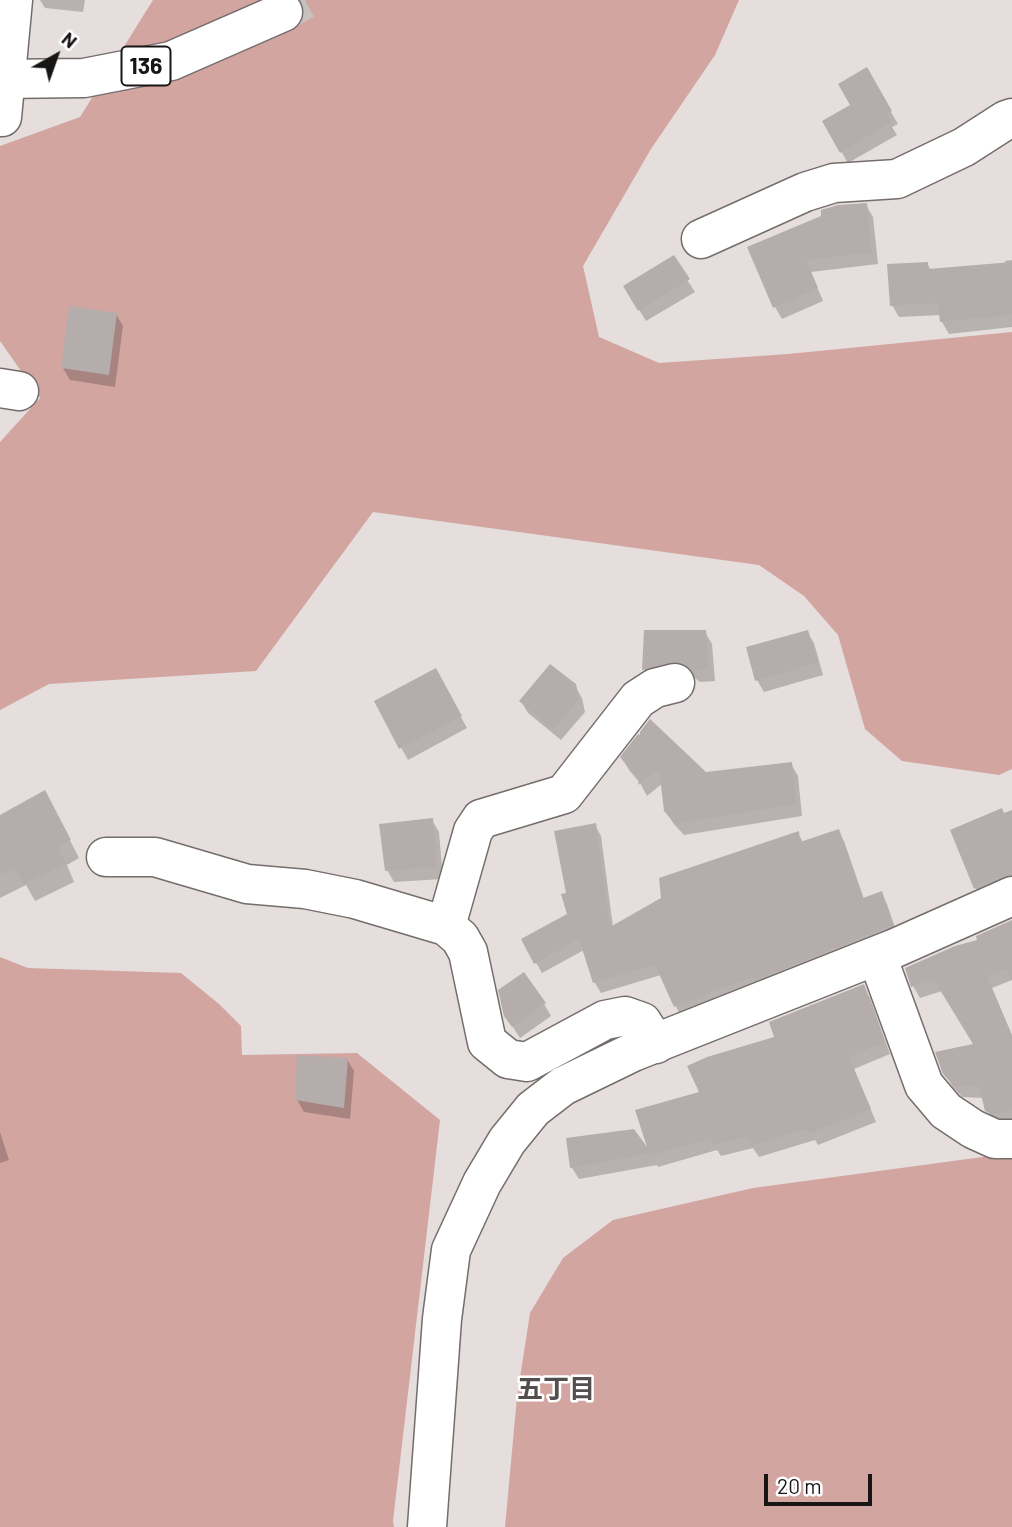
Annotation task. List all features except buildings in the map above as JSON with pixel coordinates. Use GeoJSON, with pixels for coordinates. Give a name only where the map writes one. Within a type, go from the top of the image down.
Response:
{"type":"FeatureCollection","features":[{"type":"Feature","properties":{"kind":"main road"},"geometry":{"type":"LineString","coordinates":[[0,117],[13,0]]}},
{"type":"Feature","properties":{"kind":"main road","name":"136"},"geometry":{"type":"LineString","coordinates":[[3,79],[83,78],[171,61],[283,12]]}},
{"type":"Feature","properties":{"kind":"main road"},"geometry":{"type":"LineString","coordinates":[[701,239],[804,192],[834,183],[897,179],[964,147],[1012,118]]}},
{"type":"Feature","properties":{"kind":"main road"},"geometry":{"type":"LineString","coordinates":[[446,926],[472,831],[481,819],[564,793],[638,699],[654,688],[675,683]]}},
{"type":"Feature","properties":{"kind":"main road"},"geometry":{"type":"LineString","coordinates":[[106,858],[155,858],[247,884],[305,888],[355,899],[446,926],[460,938],[468,952],[487,1042],[508,1059],[527,1062],[605,1020],[625,1016],[642,1022],[656,1044]]}},
{"type":"Feature","properties":{"kind":"main road"},"geometry":{"type":"LineString","coordinates":[[427,1527],[442,1319],[451,1250],[482,1183],[507,1141],[533,1109],[563,1086],[633,1052],[877,956],[1012,896]]}},
{"type":"Feature","properties":{"kind":"main road"},"geometry":{"type":"LineString","coordinates":[[877,956],[924,1085],[946,1111],[973,1129],[995,1139],[1012,1139]]}},
{"type":"Feature","properties":{"kind":"shaded area"},"geometry":{"type":"Polygon","coordinates":[[[153,0],[739,0],[715,55],[651,149],[583,266],[599,337],[659,363],[788,354],[1012,332],[1012,769],[999,775],[902,761],[865,729],[838,635],[804,596],[759,565],[373,512],[256,671],[49,684],[0,710],[0,442],[40,398],[0,341],[0,146],[80,117],[153,0]]]}},
{"type":"Feature","properties":{"kind":"shaded area"},"geometry":{"type":"Polygon","coordinates":[[[0,957],[28,968],[181,973],[241,1026],[242,1055],[357,1053],[440,1120],[394,1527],[0,1527],[0,957]]]}},
{"type":"Feature","properties":{"kind":"shaded area"},"geometry":{"type":"Polygon","coordinates":[[[1012,1153],[1012,1527],[505,1527],[517,1397],[530,1313],[563,1258],[613,1220],[753,1188],[1012,1153]]]}},
{"type":"Feature","properties":{"kind":"tunnel"},"geometry":{"type":"LineString","coordinates":[[283,12],[305,0]]}},
{"type":"Feature","properties":{"kind":"district","name":"五丁目"},"geometry":{"type":"Point","coordinates":[556,1389]}}]}
